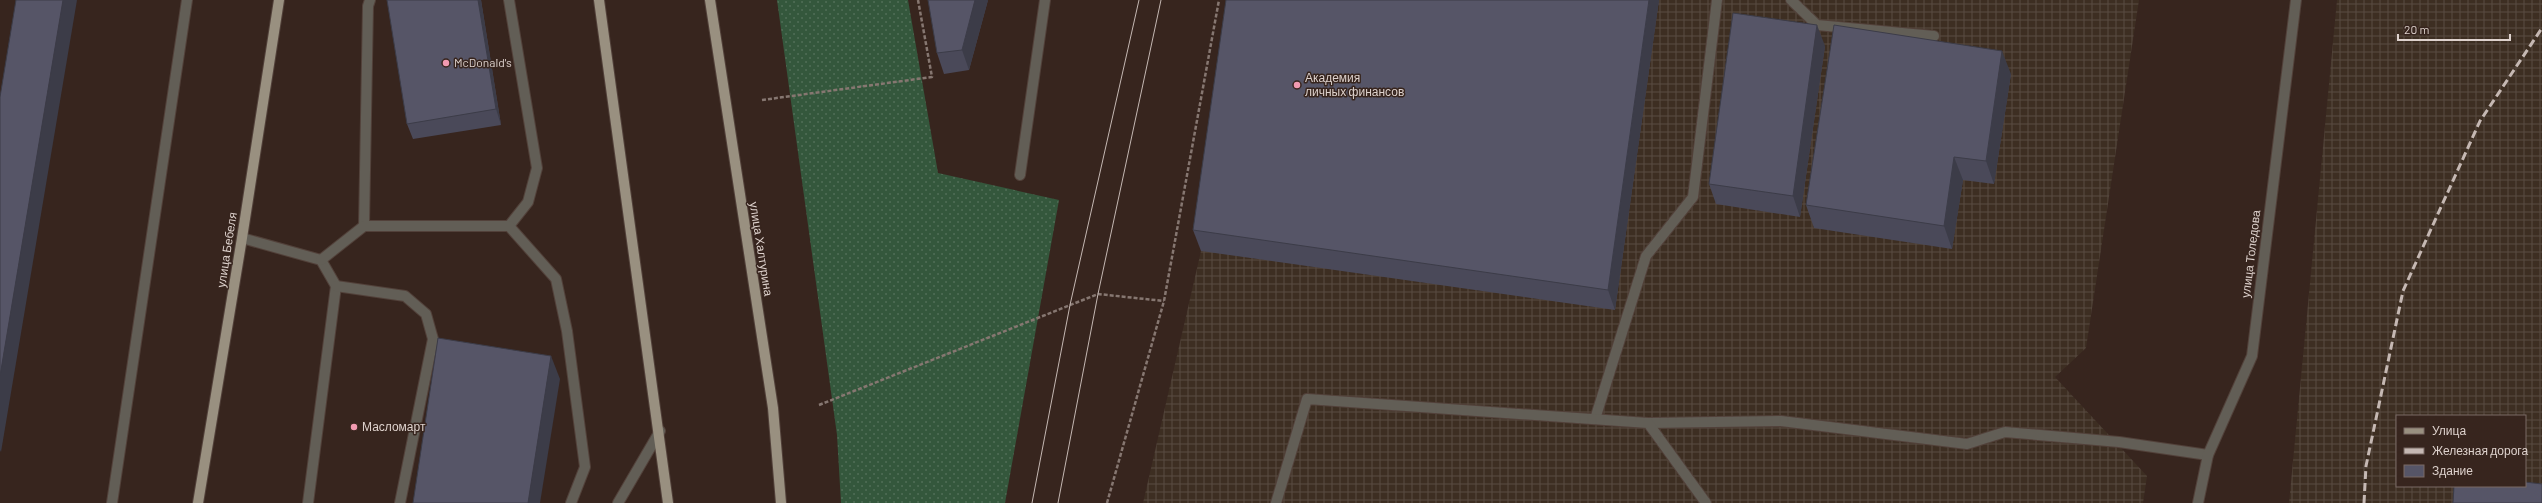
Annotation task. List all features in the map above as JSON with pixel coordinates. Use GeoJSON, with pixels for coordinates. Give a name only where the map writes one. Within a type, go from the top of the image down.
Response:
{"type":"FeatureCollection","features":[{"type":"Feature","properties":{"kind":"main road","name":"улица Бебеля"},"geometry":{"type":"LineString","coordinates":[[198,503],[242,238],[278,0]]}},
{"type":"Feature","properties":{"kind":"main road"},"geometry":{"type":"LineString","coordinates":[[599,0],[660,431],[668,503]]}},
{"type":"Feature","properties":{"kind":"main road","name":"улица Халтурина"},"geometry":{"type":"LineString","coordinates":[[710,0],[773,408],[782,503]]}},
{"type":"Feature","properties":{"kind":"street"},"geometry":{"type":"LineString","coordinates":[[112,503],[187,0]]}},
{"type":"Feature","properties":{"kind":"street"},"geometry":{"type":"LineString","coordinates":[[364,226],[368,6],[370,0]]}},
{"type":"Feature","properties":{"kind":"street"},"geometry":{"type":"LineString","coordinates":[[509,0],[537,168],[528,202],[509,226]]}},
{"type":"Feature","properties":{"kind":"street"},"geometry":{"type":"LineString","coordinates":[[1020,175],[1045,0]]}},
{"type":"Feature","properties":{"kind":"street"},"geometry":{"type":"LineString","coordinates":[[1596,419],[1646,256],[1693,197],[1717,0]]}},
{"type":"Feature","properties":{"kind":"street"},"geometry":{"type":"LineString","coordinates":[[1791,0],[1817,25],[1934,36]]}},
{"type":"Feature","properties":{"kind":"street","name":"улица Толедова"},"geometry":{"type":"LineString","coordinates":[[2198,503],[2208,455],[2252,356],[2296,0]]}},
{"type":"Feature","properties":{"kind":"street"},"geometry":{"type":"LineString","coordinates":[[321,260],[364,226],[509,226],[556,279],[567,331],[585,467],[571,503]]}},
{"type":"Feature","properties":{"kind":"street"},"geometry":{"type":"LineString","coordinates":[[242,238],[321,260],[336,286],[308,503]]}},
{"type":"Feature","properties":{"kind":"street"},"geometry":{"type":"LineString","coordinates":[[336,286],[405,296],[426,314],[433,339],[400,503]]}},
{"type":"Feature","properties":{"kind":"street"},"geometry":{"type":"LineString","coordinates":[[1276,503],[1307,399],[1648,423],[1781,421],[1967,444],[2005,432],[2119,442],[2208,455]]}},
{"type":"Feature","properties":{"kind":"street"},"geometry":{"type":"LineString","coordinates":[[1648,423],[1706,503]]}},
{"type":"Feature","properties":{"kind":"street"},"geometry":{"type":"LineString","coordinates":[[618,503],[660,431]]}},
{"type":"Feature","properties":{"kind":"path"},"geometry":{"type":"LineString","coordinates":[[762,100],[932,76],[918,0]]}},
{"type":"Feature","properties":{"kind":"path"},"geometry":{"type":"LineString","coordinates":[[1107,503],[1164,301],[1219,0]]}},
{"type":"Feature","properties":{"kind":"path"},"geometry":{"type":"LineString","coordinates":[[819,405],[1098,294],[1164,301]]}},
{"type":"Feature","properties":{"kind":"shaded area"},"geometry":{"type":"Polygon","coordinates":[[[1236,0],[2139,0],[2086,348],[2055,377],[2147,476],[2143,503],[1143,503],[1201,251],[1236,0]]]}},
{"type":"Feature","properties":{"kind":"shaded area"},"geometry":{"type":"Polygon","coordinates":[[[2337,0],[2542,0],[2542,503],[2289,503],[2337,0]]]}},
{"type":"Feature","properties":{"kind":"green space"},"geometry":{"type":"Polygon","coordinates":[[[777,0],[908,0],[938,173],[1059,200],[1005,503],[841,503],[837,435],[777,0]]]}},
{"type":"Feature","properties":{"kind":"building"},"geometry":{"type":"Polygon","coordinates":[[[16,0],[63,0],[0,376],[0,97],[16,0]]]}},
{"type":"Feature","properties":{"kind":"building","name":"McDonald's"},"geometry":{"type":"Polygon","coordinates":[[[387,0],[478,0],[496,109],[407,124],[387,0]]]}},
{"type":"Feature","properties":{"kind":"building"},"geometry":{"type":"Polygon","coordinates":[[[928,0],[975,0],[962,50],[937,53],[928,0]]]}},
{"type":"Feature","properties":{"kind":"building"},"geometry":{"type":"Polygon","coordinates":[[[1226,0],[1649,0],[1608,290],[1193,230],[1226,0]]]}},
{"type":"Feature","properties":{"kind":"building"},"geometry":{"type":"Polygon","coordinates":[[[1733,13],[1817,25],[1793,196],[1709,184],[1733,13]]]}},
{"type":"Feature","properties":{"kind":"building"},"geometry":{"type":"Polygon","coordinates":[[[1834,25],[2002,51],[1986,161],[1954,157],[1944,226],[1806,205],[1834,25]]]}},
{"type":"Feature","properties":{"kind":"building"},"geometry":{"type":"Polygon","coordinates":[[[438,338],[551,356],[528,503],[413,503],[438,338]]]}},
{"type":"Feature","properties":{"kind":"building"},"geometry":{"type":"Polygon","coordinates":[[[2526,482],[2542,484],[2542,503],[2453,503],[2454,487],[2526,487],[2526,482]]]}},
{"type":"Feature","properties":{"kind":"tram line"},"geometry":{"type":"LineString","coordinates":[[1032,503],[1070,305],[1139,0]]}},
{"type":"Feature","properties":{"kind":"tram line"},"geometry":{"type":"LineString","coordinates":[[1058,503],[1098,294],[1161,0]]}},
{"type":"Feature","properties":{"kind":"railway"},"geometry":{"type":"LineString","coordinates":[[2364,503],[2366,466],[2403,291],[2480,121],[2542,28]]}},
{"type":"Feature","properties":{"kind":"place","name":"McDonald's"},"geometry":{"type":"Point","coordinates":[446,63]}},
{"type":"Feature","properties":{"kind":"place","name":"Академия личных финансов"},"geometry":{"type":"Point","coordinates":[1297,85]}},
{"type":"Feature","properties":{"kind":"place","name":"Масломарт"},"geometry":{"type":"Point","coordinates":[354,427]}}]}
